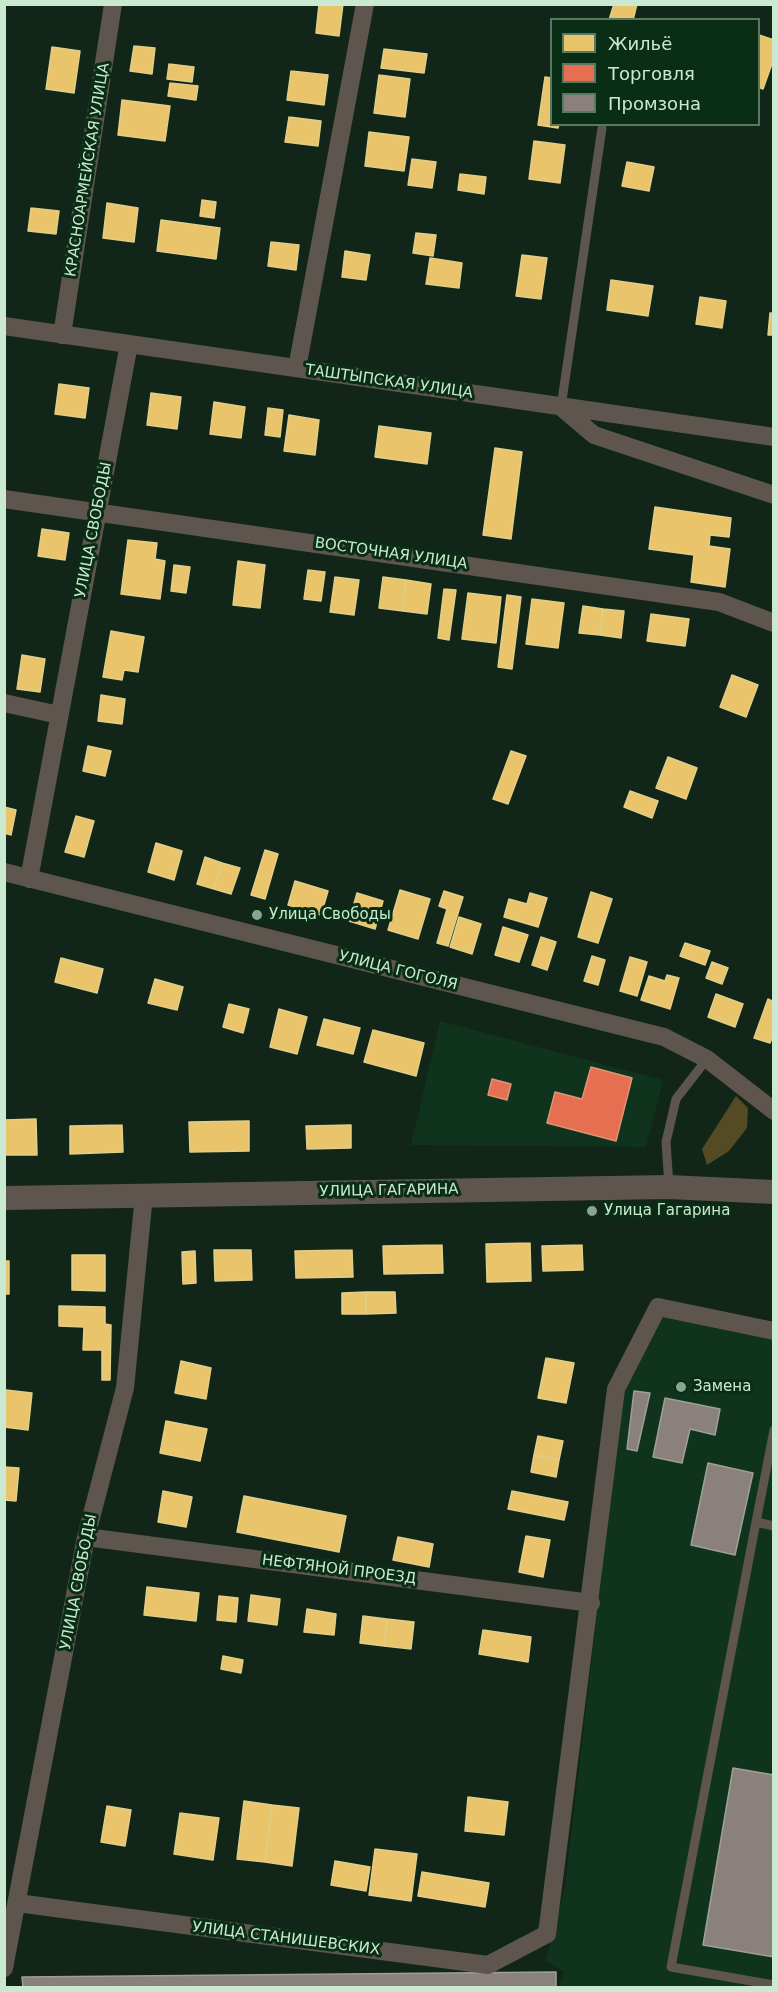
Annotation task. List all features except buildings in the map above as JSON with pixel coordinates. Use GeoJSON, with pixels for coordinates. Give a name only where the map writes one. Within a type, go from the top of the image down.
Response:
{"type":"FeatureCollection","features":[{"type":"Feature","properties":{"kind":"street","name":"КРАСНОАРМЕЙСКАЯ УЛИЦА"},"geometry":{"type":"LineString","coordinates":[[62,334],[113,4]]}},
{"type":"Feature","properties":{"kind":"street"},"geometry":{"type":"LineString","coordinates":[[297,368],[365,4]]}},
{"type":"Feature","properties":{"kind":"street","name":"ТАШТЫПСКАЯ УЛИЦА"},"geometry":{"type":"LineString","coordinates":[[4,326],[774,437]]}},
{"type":"Feature","properties":{"kind":"street","name":"УЛИЦА СВОБОДЫ"},"geometry":{"type":"LineString","coordinates":[[29,879],[129,344]]}},
{"type":"Feature","properties":{"kind":"street"},"geometry":{"type":"LineString","coordinates":[[561,407],[594,435],[774,495]]}},
{"type":"Feature","properties":{"kind":"street","name":"ВОСТОЧНАЯ УЛИЦА"},"geometry":{"type":"LineString","coordinates":[[4,499],[719,602],[774,623]]}},
{"type":"Feature","properties":{"kind":"street"},"geometry":{"type":"LineString","coordinates":[[4,703],[59,715]]}},
{"type":"Feature","properties":{"kind":"street","name":"УЛИЦА ГОГОЛЯ"},"geometry":{"type":"LineString","coordinates":[[4,872],[664,1037],[707,1059],[774,1111]]}},
{"type":"Feature","properties":{"kind":"street","name":"УЛИЦА ГАГАРИНА"},"geometry":{"type":"LineString","coordinates":[[4,1198],[669,1187],[774,1192]]}},
{"type":"Feature","properties":{"kind":"street","name":"УЛИЦА СВОБОДЫ"},"geometry":{"type":"LineString","coordinates":[[4,1968],[86,1537],[125,1389],[144,1195]]}},
{"type":"Feature","properties":{"kind":"street"},"geometry":{"type":"LineString","coordinates":[[591,1603],[616,1389],[658,1306],[774,1331]]}},
{"type":"Feature","properties":{"kind":"street","name":"НЕФТЯНОЙ ПРОЕЗД"},"geometry":{"type":"LineString","coordinates":[[86,1537],[591,1603]]}},
{"type":"Feature","properties":{"kind":"street","name":"УЛИЦА СТАНИШЕВСКИХ"},"geometry":{"type":"LineString","coordinates":[[17,1903],[488,1965],[547,1934],[591,1603]]}},
{"type":"Feature","properties":{"kind":"lane"},"geometry":{"type":"LineString","coordinates":[[561,407],[602,128]]}},
{"type":"Feature","properties":{"kind":"lane"},"geometry":{"type":"LineString","coordinates":[[669,1187],[666,1142],[676,1099],[707,1059]]}},
{"type":"Feature","properties":{"kind":"lane"},"geometry":{"type":"LineString","coordinates":[[774,1430],[671,1967],[774,1985]]}},
{"type":"Feature","properties":{"kind":"lane"},"geometry":{"type":"LineString","coordinates":[[756,1522],[774,1526]]}},
{"type":"Feature","properties":{"kind":"shaded area"},"geometry":{"type":"Polygon","coordinates":[[[440,1021],[663,1080],[646,1147],[411,1145],[440,1021]]]}},
{"type":"Feature","properties":{"kind":"shaded area"},"geometry":{"type":"Polygon","coordinates":[[[736,1096],[748,1108],[747,1128],[729,1151],[707,1165],[702,1149],[736,1096]]]}},
{"type":"Feature","properties":{"kind":"shaded area"},"geometry":{"type":"Polygon","coordinates":[[[661,1315],[773,1339],[773,1987],[559,1987],[564,1972],[546,1961],[565,1887],[623,1391],[661,1315]]]}},
{"type":"Feature","properties":{"kind":"place","name":"Улица Свободы"},"geometry":{"type":"Point","coordinates":[257,915]}},
{"type":"Feature","properties":{"kind":"place","name":"Улица Гагарина"},"geometry":{"type":"Point","coordinates":[592,1211]}},
{"type":"Feature","properties":{"kind":"place","name":"Замена"},"geometry":{"type":"Point","coordinates":[681,1387]}}]}
